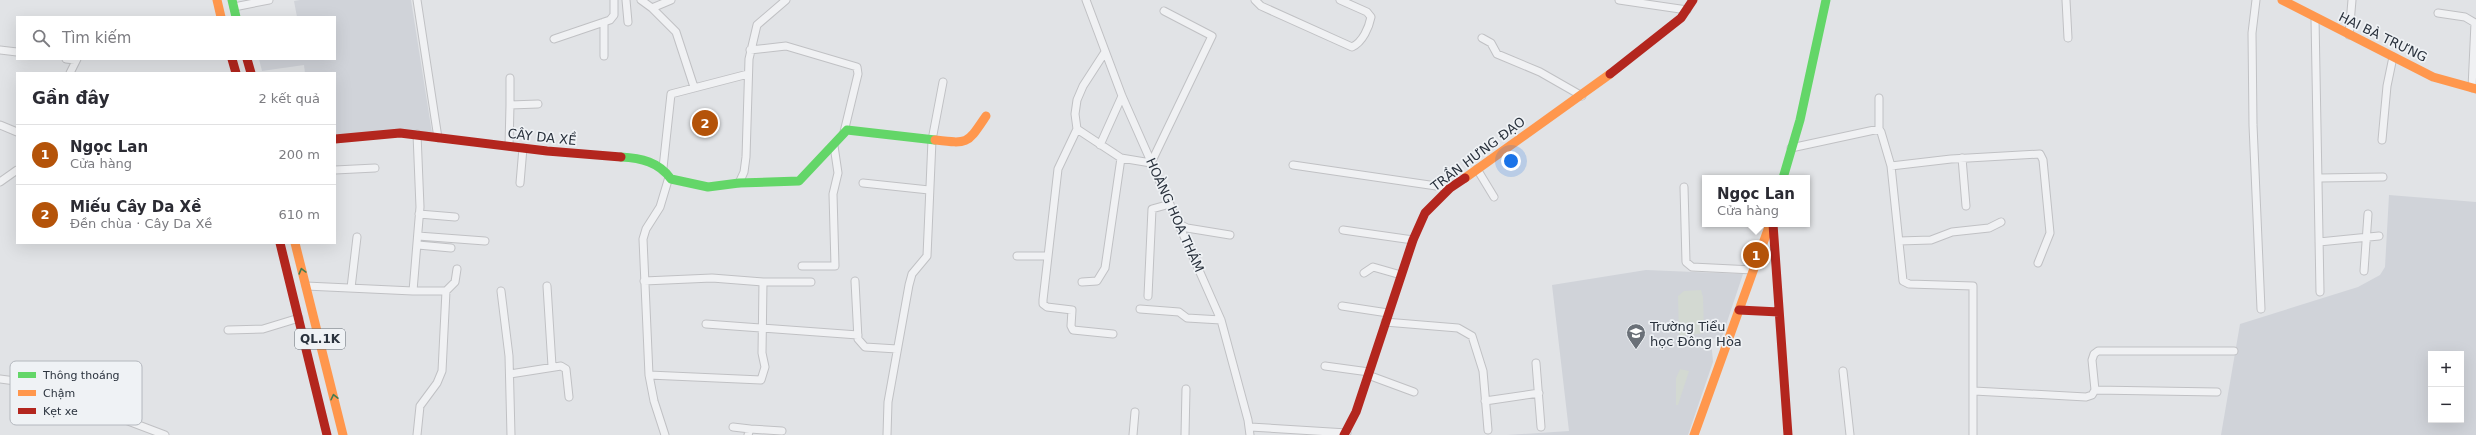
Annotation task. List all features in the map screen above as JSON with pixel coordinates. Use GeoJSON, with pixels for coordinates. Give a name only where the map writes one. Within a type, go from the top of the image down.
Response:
{"type":"FeatureCollection","features":[{"type":"Feature","properties":{"kind":"street"},"geometry":{"type":"LineString","coordinates":[[217,0],[221,16]]}},
{"type":"Feature","properties":{"kind":"street"},"geometry":{"type":"LineString","coordinates":[[236,16],[233,3],[269,0]]}},
{"type":"Feature","properties":{"kind":"street"},"geometry":{"type":"LineString","coordinates":[[417,0],[417,8],[438,138]]}},
{"type":"Feature","properties":{"kind":"street"},"geometry":{"type":"LineString","coordinates":[[554,39],[610,20],[614,15],[614,0]]}},
{"type":"Feature","properties":{"kind":"street"},"geometry":{"type":"LineString","coordinates":[[626,0],[628,22]]}},
{"type":"Feature","properties":{"kind":"street"},"geometry":{"type":"LineString","coordinates":[[641,0],[652,8],[676,32],[694,87]]}},
{"type":"Feature","properties":{"kind":"street"},"geometry":{"type":"LineString","coordinates":[[652,8],[671,0]]}},
{"type":"Feature","properties":{"kind":"street"},"geometry":{"type":"LineString","coordinates":[[739,183],[744,172],[747,150],[748,74],[750,50],[757,25],[786,0]]}},
{"type":"Feature","properties":{"kind":"street","name":"HOÀNG HOA THÁM"},"geometry":{"type":"LineString","coordinates":[[1086,0],[1104,52],[1122,96],[1221,320],[1250,427],[1250,435]]}},
{"type":"Feature","properties":{"kind":"street"},"geometry":{"type":"LineString","coordinates":[[1255,0],[1261,6],[1352,47],[1360,40],[1368,28],[1371,17],[1367,12],[1340,0]]}},
{"type":"Feature","properties":{"kind":"street"},"geometry":{"type":"LineString","coordinates":[[1619,0],[1687,10]]}},
{"type":"Feature","properties":{"kind":"street","name":"TRẦN HƯNG ĐẠO"},"geometry":{"type":"LineString","coordinates":[[1346,434],[1413,240],[1425,214],[1450,188],[1582,96],[1680,18],[1693,0]]}},
{"type":"Feature","properties":{"kind":"street"},"geometry":{"type":"LineString","coordinates":[[1784,175],[1800,120],[1826,0]]}},
{"type":"Feature","properties":{"kind":"street"},"geometry":{"type":"LineString","coordinates":[[2066,0],[2068,38]]}},
{"type":"Feature","properties":{"kind":"street"},"geometry":{"type":"LineString","coordinates":[[2256,0],[2252,33],[2253,125],[2261,309]]}},
{"type":"Feature","properties":{"kind":"street","name":"HAI BÀ TRƯNG"},"geometry":{"type":"LineString","coordinates":[[2282,0],[2433,77],[2474,88]]}},
{"type":"Feature","properties":{"kind":"street"},"geometry":{"type":"LineString","coordinates":[[2349,35],[2352,0]]}},
{"type":"Feature","properties":{"kind":"street"},"geometry":{"type":"LineString","coordinates":[[1078,129],[1121,158],[1151,163],[1212,36],[1164,11]]}},
{"type":"Feature","properties":{"kind":"street"},"geometry":{"type":"LineString","coordinates":[[2438,13],[2465,17],[2475,23],[2474,88]]}},
{"type":"Feature","properties":{"kind":"street"},"geometry":{"type":"LineString","coordinates":[[2315,18],[2320,178],[2320,292]]}},
{"type":"Feature","properties":{"kind":"street"},"geometry":{"type":"LineString","coordinates":[[604,22],[604,56]]}},
{"type":"Feature","properties":{"kind":"street"},"geometry":{"type":"LineString","coordinates":[[1482,38],[1491,43],[1498,54],[1540,72],[1582,96]]}},
{"type":"Feature","properties":{"kind":"street"},"geometry":{"type":"LineString","coordinates":[[748,74],[694,87],[670,96],[663,168],[669,177],[683,183],[708,187],[739,183],[799,181],[834,146],[844,132],[858,74],[857,66],[786,46],[750,50]]}},
{"type":"Feature","properties":{"kind":"street"},"geometry":{"type":"LineString","coordinates":[[0,50],[16,52]]}},
{"type":"Feature","properties":{"kind":"street"},"geometry":{"type":"LineString","coordinates":[[1104,52],[1083,86],[1077,100],[1075,114],[1078,129],[1058,169],[1043,300],[1045,306],[1072,310],[1071,326],[1073,330],[1113,334]]}},
{"type":"Feature","properties":{"kind":"street"},"geometry":{"type":"LineString","coordinates":[[2382,140],[2387,86],[2393,57]]}},
{"type":"Feature","properties":{"kind":"street"},"geometry":{"type":"LineString","coordinates":[[70,72],[76,60]]}},
{"type":"Feature","properties":{"kind":"street"},"geometry":{"type":"LineString","coordinates":[[232,60],[236,72]]}},
{"type":"Feature","properties":{"kind":"street"},"geometry":{"type":"LineString","coordinates":[[247,60],[251,72]]}},
{"type":"Feature","properties":{"kind":"street"},"geometry":{"type":"LineString","coordinates":[[509,146],[510,78]]}},
{"type":"Feature","properties":{"kind":"street"},"geometry":{"type":"LineString","coordinates":[[887,435],[888,402],[912,274],[927,256],[932,140],[943,82]]}},
{"type":"Feature","properties":{"kind":"street"},"geometry":{"type":"LineString","coordinates":[[1100,145],[1122,96]]}},
{"type":"Feature","properties":{"kind":"street"},"geometry":{"type":"LineString","coordinates":[[1879,98],[1879,129],[1884,137],[1891,166],[1903,281],[1909,284],[1973,286],[1974,391],[1971,434]]}},
{"type":"Feature","properties":{"kind":"street"},"geometry":{"type":"LineString","coordinates":[[510,104],[538,104]]}},
{"type":"Feature","properties":{"kind":"street"},"geometry":{"type":"LineString","coordinates":[[844,132],[853,130],[932,140],[966,142],[971,139],[986,116]]}},
{"type":"Feature","properties":{"kind":"street"},"geometry":{"type":"LineString","coordinates":[[0,125],[16,132]]}},
{"type":"Feature","properties":{"kind":"street"},"geometry":{"type":"LineString","coordinates":[[1791,148],[1879,129]]}},
{"type":"Feature","properties":{"kind":"street","name":"CÂY DA XỀ"},"geometry":{"type":"LineString","coordinates":[[336,139],[400,133],[417,134],[438,138],[523,148],[638,158],[663,168]]}},
{"type":"Feature","properties":{"kind":"street"},"geometry":{"type":"LineString","coordinates":[[413,291],[418,245],[419,214],[417,134]]}},
{"type":"Feature","properties":{"kind":"street"},"geometry":{"type":"LineString","coordinates":[[802,266],[835,266],[833,194],[838,173],[834,146]]}},
{"type":"Feature","properties":{"kind":"street"},"geometry":{"type":"LineString","coordinates":[[520,183],[523,148]]}},
{"type":"Feature","properties":{"kind":"street"},"geometry":{"type":"LineString","coordinates":[[1891,166],[1962,158],[2040,154],[2042,157],[2050,229],[2038,263]]}},
{"type":"Feature","properties":{"kind":"street"},"geometry":{"type":"LineString","coordinates":[[1082,282],[1097,281],[1105,268],[1121,158]]}},
{"type":"Feature","properties":{"kind":"street"},"geometry":{"type":"LineString","coordinates":[[1962,158],[1966,206]]}},
{"type":"Feature","properties":{"kind":"street"},"geometry":{"type":"LineString","coordinates":[[1293,165],[1450,188]]}},
{"type":"Feature","properties":{"kind":"street"},"geometry":{"type":"LineString","coordinates":[[336,170],[375,168]]}},
{"type":"Feature","properties":{"kind":"street"},"geometry":{"type":"LineString","coordinates":[[1476,169],[1494,197]]}},
{"type":"Feature","properties":{"kind":"street"},"geometry":{"type":"LineString","coordinates":[[0,182],[16,171]]}},
{"type":"Feature","properties":{"kind":"street"},"geometry":{"type":"LineString","coordinates":[[665,435],[654,401],[649,375],[643,239],[646,229],[660,207],[669,177]]}},
{"type":"Feature","properties":{"kind":"street"},"geometry":{"type":"LineString","coordinates":[[2320,178],[2383,177]]}},
{"type":"Feature","properties":{"kind":"street"},"geometry":{"type":"LineString","coordinates":[[863,183],[929,190]]}},
{"type":"Feature","properties":{"kind":"street"},"geometry":{"type":"LineString","coordinates":[[1684,187],[1686,262],[1692,266],[1753,270]]}},
{"type":"Feature","properties":{"kind":"street"},"geometry":{"type":"LineString","coordinates":[[1148,296],[1152,209],[1170,204]]}},
{"type":"Feature","properties":{"kind":"street"},"geometry":{"type":"LineString","coordinates":[[419,214],[455,217]]}},
{"type":"Feature","properties":{"kind":"street"},"geometry":{"type":"LineString","coordinates":[[2364,271],[2368,214]]}},
{"type":"Feature","properties":{"kind":"street"},"geometry":{"type":"LineString","coordinates":[[1899,241],[1931,240],[1952,232],[1989,228],[2001,222]]}},
{"type":"Feature","properties":{"kind":"street"},"geometry":{"type":"LineString","coordinates":[[1179,224],[1187,228],[1230,235]]}},
{"type":"Feature","properties":{"kind":"street"},"geometry":{"type":"LineString","coordinates":[[1694,435],[1769,227]]}},
{"type":"Feature","properties":{"kind":"street"},"geometry":{"type":"LineString","coordinates":[[1773,227],[1788,435]]}},
{"type":"Feature","properties":{"kind":"street"},"geometry":{"type":"LineString","coordinates":[[1344,230],[1413,240]]}},
{"type":"Feature","properties":{"kind":"street"},"geometry":{"type":"LineString","coordinates":[[418,236],[485,241]]}},
{"type":"Feature","properties":{"kind":"street"},"geometry":{"type":"LineString","coordinates":[[2319,242],[2379,236]]}},
{"type":"Feature","properties":{"kind":"street"},"geometry":{"type":"LineString","coordinates":[[351,288],[357,237]]}},
{"type":"Feature","properties":{"kind":"street","name":"QL.1K"},"geometry":{"type":"LineString","coordinates":[[280,244],[327,435]]}},
{"type":"Feature","properties":{"kind":"street","name":"QL.1K"},"geometry":{"type":"LineString","coordinates":[[295,244],[343,435]]}},
{"type":"Feature","properties":{"kind":"street"},"geometry":{"type":"LineString","coordinates":[[418,245],[451,248]]}},
{"type":"Feature","properties":{"kind":"street"},"geometry":{"type":"LineString","coordinates":[[1016,256],[1048,256]]}},
{"type":"Feature","properties":{"kind":"street"},"geometry":{"type":"LineString","coordinates":[[1364,273],[1373,267],[1401,275]]}},
{"type":"Feature","properties":{"kind":"street"},"geometry":{"type":"LineString","coordinates":[[417,435],[420,406],[437,383],[442,371],[446,291],[455,282],[457,269]]}},
{"type":"Feature","properties":{"kind":"street"},"geometry":{"type":"LineString","coordinates":[[644,281],[712,278],[762,282],[811,282]]}},
{"type":"Feature","properties":{"kind":"street"},"geometry":{"type":"LineString","coordinates":[[855,281],[858,339],[865,347],[897,349]]}},
{"type":"Feature","properties":{"kind":"street"},"geometry":{"type":"LineString","coordinates":[[649,375],[762,380],[765,367],[762,326],[762,282]]}},
{"type":"Feature","properties":{"kind":"street"},"geometry":{"type":"LineString","coordinates":[[306,286],[446,291]]}},
{"type":"Feature","properties":{"kind":"street"},"geometry":{"type":"LineString","coordinates":[[547,286],[552,366]]}},
{"type":"Feature","properties":{"kind":"street"},"geometry":{"type":"LineString","coordinates":[[501,291],[510,374],[511,435]]}},
{"type":"Feature","properties":{"kind":"street"},"geometry":{"type":"LineString","coordinates":[[1342,306],[1386,317],[1458,328],[1466,331],[1472,336],[1481,365],[1488,430]]}},
{"type":"Feature","properties":{"kind":"street"},"geometry":{"type":"LineString","coordinates":[[1140,309],[1178,312],[1188,318],[1221,320]]}},
{"type":"Feature","properties":{"kind":"street"},"geometry":{"type":"LineString","coordinates":[[1739,310],[1779,312]]}},
{"type":"Feature","properties":{"kind":"street"},"geometry":{"type":"LineString","coordinates":[[228,330],[263,328],[299,318]]}},
{"type":"Feature","properties":{"kind":"street"},"geometry":{"type":"LineString","coordinates":[[706,324],[762,326],[858,335]]}},
{"type":"Feature","properties":{"kind":"street"},"geometry":{"type":"LineString","coordinates":[[1974,391],[2086,397],[2092,395],[2095,390],[2092,360],[2094,354],[2098,351],[2234,351]]}},
{"type":"Feature","properties":{"kind":"street"},"geometry":{"type":"LineString","coordinates":[[1536,363],[1542,427]]}},
{"type":"Feature","properties":{"kind":"street"},"geometry":{"type":"LineString","coordinates":[[510,374],[552,366],[562,366],[566,369],[569,398]]}},
{"type":"Feature","properties":{"kind":"street"},"geometry":{"type":"LineString","coordinates":[[1325,366],[1368,373],[1414,392]]}},
{"type":"Feature","properties":{"kind":"street"},"geometry":{"type":"LineString","coordinates":[[1843,371],[1850,435]]}},
{"type":"Feature","properties":{"kind":"street"},"geometry":{"type":"LineString","coordinates":[[1185,435],[1186,389]]}},
{"type":"Feature","properties":{"kind":"street"},"geometry":{"type":"LineString","coordinates":[[2095,390],[2217,392]]}},
{"type":"Feature","properties":{"kind":"street"},"geometry":{"type":"LineString","coordinates":[[1485,401],[1539,393]]}},
{"type":"Feature","properties":{"kind":"street"},"geometry":{"type":"LineString","coordinates":[[1133,435],[1135,412]]}},
{"type":"Feature","properties":{"kind":"street"},"geometry":{"type":"LineString","coordinates":[[138,425],[165,435]]}},
{"type":"Feature","properties":{"kind":"street"},"geometry":{"type":"LineString","coordinates":[[733,427],[749,432],[782,431]]}},
{"type":"Feature","properties":{"kind":"street"},"geometry":{"type":"LineString","coordinates":[[1250,427],[1346,434]]}},
{"type":"Feature","properties":{"kind":"shaded area"},"geometry":{"type":"Polygon","coordinates":[[[411,0],[432,133],[336,135],[336,72],[305,72],[304,65],[262,71],[259,60],[336,60],[336,16],[297,16],[294,1],[411,0]]]}},
{"type":"Feature","properties":{"kind":"shaded area"},"geometry":{"type":"Polygon","coordinates":[[[2389,195],[2476,202],[2476,435],[2221,435],[2240,324],[2358,287],[2380,275],[2385,267],[2389,195]]]}},
{"type":"Feature","properties":{"kind":"shaded area","name":"Trường Tiểu học Đông Hòa"},"geometry":{"type":"Polygon","coordinates":[[[1646,270],[1743,274],[1722,337],[1711,339],[1713,362],[1688,435],[1507,435],[1569,431],[1552,285],[1646,270]]]}},
{"type":"Feature","properties":{"kind":"shaded area"},"geometry":{"type":"Polygon","coordinates":[[[1701,290],[1703,297],[1704,333],[1681,336],[1679,334],[1678,296],[1684,291],[1701,290]]]}},
{"type":"Feature","properties":{"kind":"shaded area"},"geometry":{"type":"Polygon","coordinates":[[[1680,369],[1689,371],[1678,405],[1676,405],[1676,378],[1680,369]]]}},
{"type":"Feature","properties":{"kind":"traffic: fast"},"geometry":{"type":"LineString","coordinates":[[232,0],[236,16]]}},
{"type":"Feature","properties":{"kind":"traffic: fast"},"geometry":{"type":"LineString","coordinates":[[1784,175],[1800,120],[1826,0]]}},
{"type":"Feature","properties":{"kind":"traffic: fast"},"geometry":{"type":"LineString","coordinates":[[621,157],[636,158],[649,162],[661,169],[671,179],[708,187],[739,183],[799,181],[847,130],[935,140]]}},
{"type":"Feature","properties":{"kind":"traffic: slow"},"geometry":{"type":"LineString","coordinates":[[217,0],[221,16]]}},
{"type":"Feature","properties":{"kind":"traffic: slow"},"geometry":{"type":"LineString","coordinates":[[2282,0],[2433,77],[2476,89]]}},
{"type":"Feature","properties":{"kind":"traffic: slow"},"geometry":{"type":"LineString","coordinates":[[1465,178],[1610,74]]}},
{"type":"Feature","properties":{"kind":"traffic: slow"},"geometry":{"type":"LineString","coordinates":[[935,140],[955,142],[966,140],[975,132],[986,116]]}},
{"type":"Feature","properties":{"kind":"traffic: slow"},"geometry":{"type":"LineString","coordinates":[[1694,435],[1769,227]]}},
{"type":"Feature","properties":{"kind":"traffic: slow"},"geometry":{"type":"LineString","coordinates":[[295,244],[343,435]]}},
{"type":"Feature","properties":{"kind":"traffic: jam"},"geometry":{"type":"LineString","coordinates":[[1610,74],[1681,18],[1693,0]]}},
{"type":"Feature","properties":{"kind":"traffic: jam"},"geometry":{"type":"LineString","coordinates":[[232,60],[236,72]]}},
{"type":"Feature","properties":{"kind":"traffic: jam"},"geometry":{"type":"LineString","coordinates":[[247,60],[251,72]]}},
{"type":"Feature","properties":{"kind":"traffic: jam"},"geometry":{"type":"LineString","coordinates":[[336,139],[400,133],[547,151],[621,157]]}},
{"type":"Feature","properties":{"kind":"traffic: jam"},"geometry":{"type":"LineString","coordinates":[[1344,435],[1356,412],[1413,240],[1425,213],[1450,188],[1465,178]]}},
{"type":"Feature","properties":{"kind":"traffic: jam"},"geometry":{"type":"LineString","coordinates":[[1773,227],[1788,435]]}},
{"type":"Feature","properties":{"kind":"traffic: jam"},"geometry":{"type":"LineString","coordinates":[[280,244],[327,435]]}},
{"type":"Feature","properties":{"kind":"traffic: jam"},"geometry":{"type":"LineString","coordinates":[[1739,310],[1779,312]]}},
{"type":"Feature","properties":{"kind":"place","name":"Miếu Cây Da Xề"},"geometry":{"type":"Point","coordinates":[705,123]}},
{"type":"Feature","properties":{"kind":"place","name":"Ngọc Lan"},"geometry":{"type":"Point","coordinates":[1756,255]}},
{"type":"Feature","properties":{"kind":"place","name":"Trường Tiểu học Đông Hòa"},"geometry":{"type":"Point","coordinates":[1636,350]}}]}
